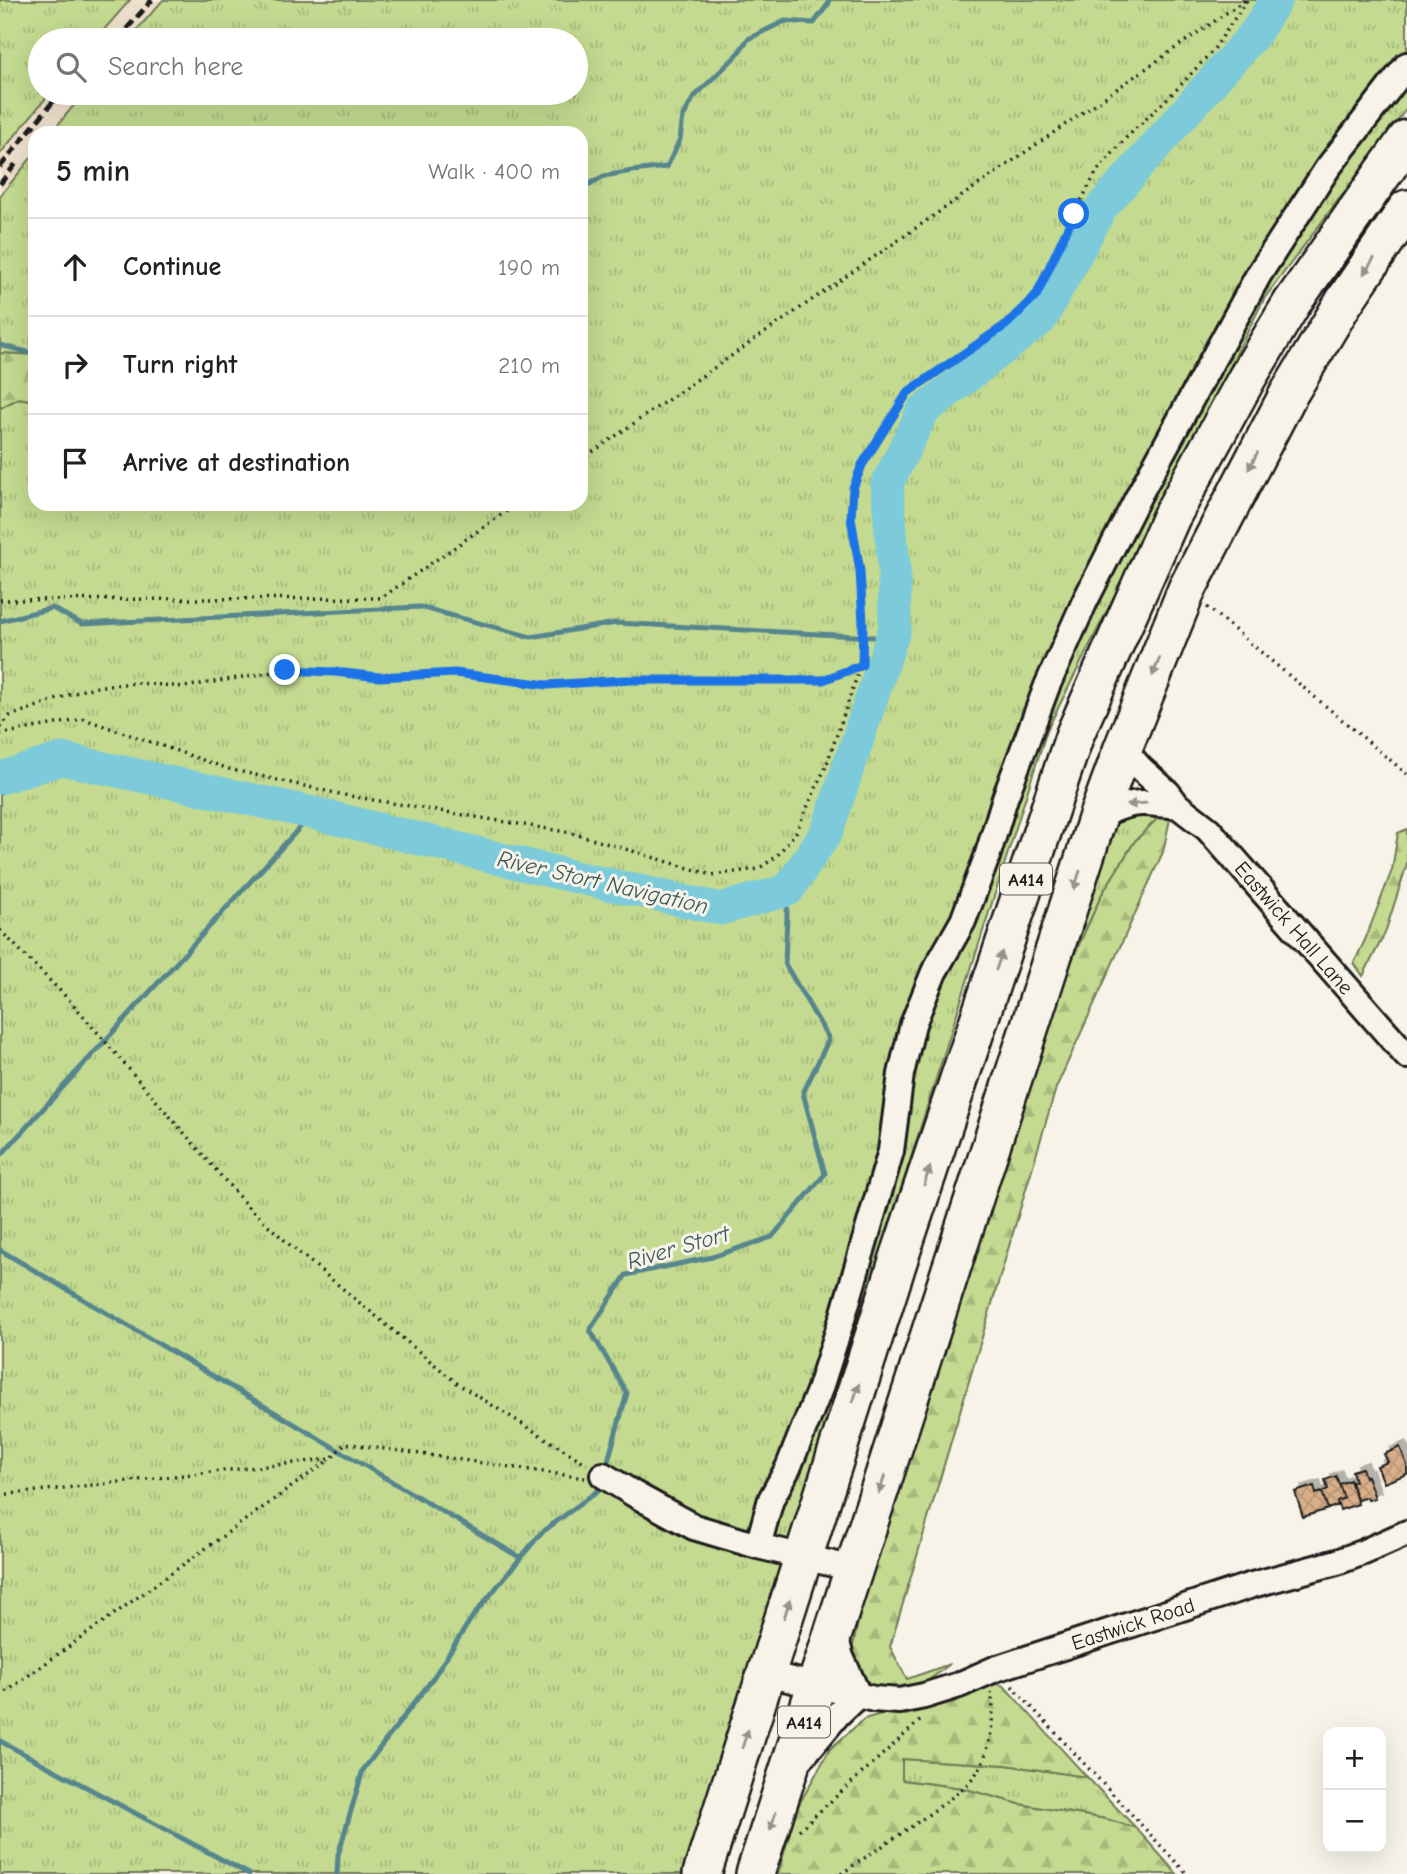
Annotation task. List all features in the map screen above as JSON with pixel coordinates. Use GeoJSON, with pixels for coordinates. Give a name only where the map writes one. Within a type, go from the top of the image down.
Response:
{"type":"FeatureCollection","features":[{"type":"Feature","properties":{"kind":"highway","name":"A414"},"geometry":{"type":"LineString","coordinates":[[702,1874],[899,1258],[1075,734],[1171,517],[1247,378],[1292,303],[1407,139]]}},
{"type":"Feature","properties":{"kind":"highway","name":"A414"},"geometry":{"type":"LineString","coordinates":[[755,1874],[1098,816],[1123,748],[1187,589],[1288,395],[1345,302],[1407,209]]}},
{"type":"Feature","properties":{"kind":"street"},"geometry":{"type":"LineString","coordinates":[[758,1546],[771,1500],[788,1468],[819,1391],[843,1316],[891,1150],[901,1074],[913,1024],[934,972],[962,921],[1047,686],[1085,601],[1139,495],[1259,274],[1327,169],[1407,65]]}},
{"type":"Feature","properties":{"kind":"street","name":"Eastwick Hall Lane"},"geometry":{"type":"LineString","coordinates":[[1123,748],[1177,805],[1208,829],[1407,1056]]}},
{"type":"Feature","properties":{"kind":"street"},"geometry":{"type":"LineString","coordinates":[[1098,816],[1131,804],[1177,805]]}},
{"type":"Feature","properties":{"kind":"street"},"geometry":{"type":"LineString","coordinates":[[596,1477],[634,1494],[694,1527],[758,1546],[854,1569]]}},
{"type":"Feature","properties":{"kind":"street","name":"Eastwick Road"},"geometry":{"type":"LineString","coordinates":[[766,1674],[874,1699],[899,1701],[924,1696],[991,1671],[1252,1585],[1337,1562],[1407,1533]]}},
{"type":"Feature","properties":{"kind":"street"},"geometry":{"type":"LineString","coordinates":[[786,1780],[818,1736],[858,1695],[841,1657],[834,1631]]}},
{"type":"Feature","properties":{"kind":"path"},"geometry":{"type":"LineString","coordinates":[[588,455],[1246,0]]}},
{"type":"Feature","properties":{"kind":"path"},"geometry":{"type":"LineString","coordinates":[[0,734],[84,719],[229,769],[344,795],[572,833],[712,875],[758,869],[776,857],[796,832],[826,765],[862,665],[860,571],[851,518],[853,488],[862,465],[908,392],[1007,324],[1037,294],[1097,171],[1214,49],[1246,0]]}},
{"type":"Feature","properties":{"kind":"path"},"geometry":{"type":"LineString","coordinates":[[0,600],[381,598],[507,511]]}},
{"type":"Feature","properties":{"kind":"path"},"geometry":{"type":"LineString","coordinates":[[1187,589],[1407,774]]}},
{"type":"Feature","properties":{"kind":"path"},"geometry":{"type":"LineString","coordinates":[[0,727],[10,716],[86,689],[139,683],[184,687],[285,670],[379,677],[455,673],[547,685],[624,680],[823,680],[862,665]]}},
{"type":"Feature","properties":{"kind":"path"},"geometry":{"type":"LineString","coordinates":[[0,930],[72,1003],[247,1206],[291,1246],[458,1384],[596,1477]]}},
{"type":"Feature","properties":{"kind":"path"},"geometry":{"type":"LineString","coordinates":[[0,1696],[331,1459],[345,1443],[596,1477]]}},
{"type":"Feature","properties":{"kind":"path"},"geometry":{"type":"LineString","coordinates":[[0,1494],[331,1459]]}},
{"type":"Feature","properties":{"kind":"path"},"geometry":{"type":"LineString","coordinates":[[841,1874],[954,1796],[979,1770],[992,1726],[991,1671]]}},
{"type":"Feature","properties":{"kind":"path"},"geometry":{"type":"LineString","coordinates":[[991,1671],[1187,1874]]}},
{"type":"Feature","properties":{"kind":"path"},"geometry":{"type":"LineString","coordinates":[[793,1835],[928,1713]]}},
{"type":"Feature","properties":{"kind":"shaded area"},"geometry":{"type":"Polygon","coordinates":[[[130,0],[163,0],[138,28],[106,28],[130,0]]]}},
{"type":"Feature","properties":{"kind":"shaded area"},"geometry":{"type":"Polygon","coordinates":[[[40,105],[74,105],[57,126],[28,126],[28,162],[0,196],[0,154],[40,105]]]}},
{"type":"Feature","properties":{"kind":"green space"},"geometry":{"type":"Polygon","coordinates":[[[0,0],[130,0],[106,28],[28,28],[28,105],[40,105],[0,154],[0,0]]]}},
{"type":"Feature","properties":{"kind":"green space"},"geometry":{"type":"Polygon","coordinates":[[[163,0],[1407,0],[1407,108],[1264,299],[1047,730],[683,1874],[0,1874],[0,408],[19,398],[28,400],[28,511],[588,511],[588,126],[57,126],[74,105],[588,105],[588,28],[138,28],[163,0]]]}},
{"type":"Feature","properties":{"kind":"green space"},"geometry":{"type":"Polygon","coordinates":[[[28,162],[28,355],[0,353],[0,196],[28,162]]]}},
{"type":"Feature","properties":{"kind":"green space"},"geometry":{"type":"Polygon","coordinates":[[[0,353],[28,355],[28,400],[19,398],[0,408],[0,353]]]}},
{"type":"Feature","properties":{"kind":"green space"},"geometry":{"type":"Polygon","coordinates":[[[1165,811],[1135,841],[1102,894],[1034,1044],[1110,825],[1133,815],[1165,811]]]}},
{"type":"Feature","properties":{"kind":"green space"},"geometry":{"type":"Polygon","coordinates":[[[1165,811],[1171,814],[1163,852],[1056,1088],[890,1647],[907,1679],[950,1664],[917,1689],[877,1689],[858,1674],[851,1655],[868,1576],[1034,1044],[1102,894],[1135,841],[1165,811]]]}},
{"type":"Feature","properties":{"kind":"green space"},"geometry":{"type":"Polygon","coordinates":[[[1407,829],[1407,864],[1385,933],[1363,976],[1354,963],[1392,870],[1398,833],[1407,829]]]}},
{"type":"Feature","properties":{"kind":"green space"},"geometry":{"type":"Polygon","coordinates":[[[992,1683],[1004,1686],[1087,1777],[1006,1765],[902,1759],[902,1780],[962,1788],[1019,1804],[1106,1819],[1136,1828],[1177,1874],[778,1874],[797,1808],[830,1749],[864,1719],[888,1712],[906,1715],[957,1701],[992,1683]]]}},
{"type":"Feature","properties":{"kind":"green space"},"geometry":{"type":"Polygon","coordinates":[[[902,1759],[1006,1765],[1087,1777],[1136,1828],[1106,1819],[1019,1804],[962,1788],[902,1780],[902,1759]]]}},
{"type":"Feature","properties":{"kind":"building"},"geometry":{"type":"Polygon","coordinates":[[[1400,1447],[1407,1465],[1407,1474],[1384,1483],[1377,1466],[1388,1462],[1384,1454],[1400,1447]]]}},
{"type":"Feature","properties":{"kind":"building"},"geometry":{"type":"Polygon","coordinates":[[[1362,1468],[1375,1498],[1357,1500],[1351,1482],[1355,1481],[1352,1471],[1362,1468]]]}},
{"type":"Feature","properties":{"kind":"building"},"geometry":{"type":"Polygon","coordinates":[[[1336,1476],[1344,1498],[1337,1501],[1338,1505],[1328,1509],[1322,1492],[1328,1489],[1325,1480],[1336,1476]]]}},
{"type":"Feature","properties":{"kind":"building"},"geometry":{"type":"Polygon","coordinates":[[[1350,1480],[1358,1504],[1340,1510],[1337,1501],[1344,1498],[1339,1484],[1350,1480]]]}},
{"type":"Feature","properties":{"kind":"building"},"geometry":{"type":"Polygon","coordinates":[[[1314,1486],[1316,1494],[1322,1492],[1328,1509],[1303,1517],[1295,1492],[1314,1486]]]}},
{"type":"Feature","properties":{"kind":"waterway"},"geometry":{"type":"LineString","coordinates":[[588,185],[604,176],[667,167],[680,139],[683,117],[694,97],[736,56],[748,39],[785,21],[814,23],[829,3],[828,0]]}},
{"type":"Feature","properties":{"kind":"waterway","name":"River Stort Navigation"},"geometry":{"type":"LineString","coordinates":[[0,778],[62,759],[313,813],[571,876],[721,909],[788,890],[827,831],[895,628],[894,568],[887,484],[923,411],[1041,319],[1101,208],[1256,32],[1276,0]]}},
{"type":"Feature","properties":{"kind":"waterway"},"geometry":{"type":"LineString","coordinates":[[0,345],[28,352]]}},
{"type":"Feature","properties":{"kind":"waterway"},"geometry":{"type":"LineString","coordinates":[[0,621],[52,608],[82,624],[420,607],[531,637],[616,623],[892,638]]}},
{"type":"Feature","properties":{"kind":"waterway"},"geometry":{"type":"LineString","coordinates":[[0,1156],[313,813]]}},
{"type":"Feature","properties":{"kind":"waterway","name":"River Stort"},"geometry":{"type":"LineString","coordinates":[[606,1468],[627,1393],[590,1330],[626,1275],[712,1257],[772,1237],[825,1174],[803,1093],[829,1039],[785,964],[788,890]]}},
{"type":"Feature","properties":{"kind":"waterway"},"geometry":{"type":"LineString","coordinates":[[0,1250],[521,1558]]}},
{"type":"Feature","properties":{"kind":"waterway","name":"River Stort"},"geometry":{"type":"LineString","coordinates":[[337,1874],[338,1855],[363,1770],[431,1681],[473,1616],[541,1533],[600,1489],[601,1484]]}},
{"type":"Feature","properties":{"kind":"waterway"},"geometry":{"type":"LineString","coordinates":[[0,1741],[249,1874]]}},
{"type":"Feature","properties":{"kind":"railway"},"geometry":{"type":"LineString","coordinates":[[128,28],[152,0]]}},
{"type":"Feature","properties":{"kind":"railway"},"geometry":{"type":"LineString","coordinates":[[33,126],[50,105]]}},
{"type":"Feature","properties":{"kind":"railway"},"geometry":{"type":"LineString","coordinates":[[0,167],[28,132]]}},
{"type":"Feature","properties":{"kind":"railway"},"geometry":{"type":"LineString","coordinates":[[0,184],[18,161]]}},
{"type":"Feature","properties":{"kind":"route"},"geometry":{"type":"LineString","coordinates":[[285,670],[379,677],[455,673],[547,685],[624,680],[823,680],[862,665],[860,571],[851,518],[853,488],[862,465],[908,392],[1007,324],[1037,294],[1074,214]]}}]}
